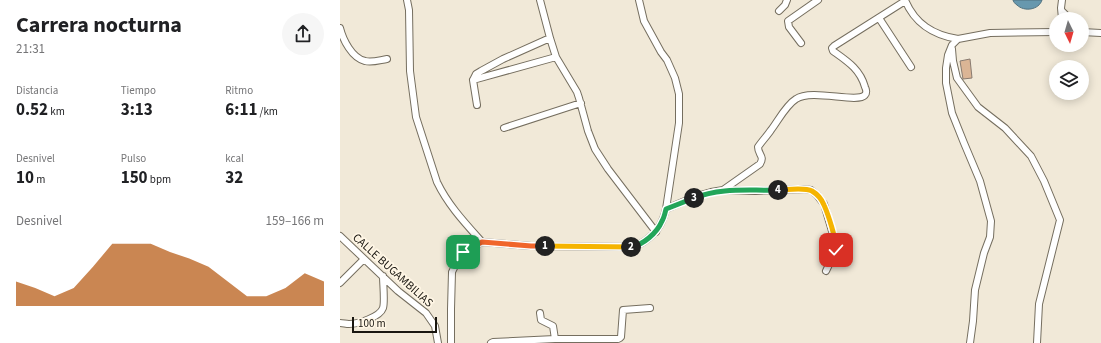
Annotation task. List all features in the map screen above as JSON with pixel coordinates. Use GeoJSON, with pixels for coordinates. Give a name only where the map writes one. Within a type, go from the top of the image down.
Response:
{"type":"FeatureCollection","features":[{"type":"Feature","properties":{"kind":"street"},"geometry":{"type":"LineString","coordinates":[[407,0],[409,10],[410,71],[417,123],[441,191],[455,212],[482,242]]}},
{"type":"Feature","properties":{"kind":"street"},"geometry":{"type":"LineString","coordinates":[[540,0],[556,57],[577,92],[588,131],[595,149],[608,169],[656,232]]}},
{"type":"Feature","properties":{"kind":"street"},"geometry":{"type":"LineString","coordinates":[[451,343],[452,272],[463,252],[482,242],[531,246],[631,247],[640,244],[656,232],[662,222],[666,209],[679,123],[679,94],[675,78],[667,60],[644,21],[639,0]]}},
{"type":"Feature","properties":{"kind":"street"},"geometry":{"type":"LineString","coordinates":[[778,12],[786,5],[787,0]]}},
{"type":"Feature","properties":{"kind":"street"},"geometry":{"type":"LineString","coordinates":[[801,43],[789,27],[788,21],[818,0]]}},
{"type":"Feature","properties":{"kind":"street"},"geometry":{"type":"LineString","coordinates":[[1062,0],[1062,11]]}},
{"type":"Feature","properties":{"kind":"street"},"geometry":{"type":"LineString","coordinates":[[723,190],[760,164],[762,156],[758,151],[758,147],[789,105],[796,99],[801,96],[812,94],[856,98],[866,94],[862,77],[858,71],[853,65],[833,51],[832,48],[905,1],[911,12],[923,26],[935,33],[948,37],[958,39],[990,33],[1049,32]]}},
{"type":"Feature","properties":{"kind":"street"},"geometry":{"type":"LineString","coordinates":[[879,18],[911,67]]}},
{"type":"Feature","properties":{"kind":"street"},"geometry":{"type":"LineString","coordinates":[[340,28],[348,45],[359,59],[365,62],[373,62],[387,59]]}},
{"type":"Feature","properties":{"kind":"street"},"geometry":{"type":"LineString","coordinates":[[1089,32],[1101,33]]}},
{"type":"Feature","properties":{"kind":"street"},"geometry":{"type":"LineString","coordinates":[[477,105],[473,80],[476,74],[550,38]]}},
{"type":"Feature","properties":{"kind":"street"},"geometry":{"type":"LineString","coordinates":[[958,39],[952,45],[948,55],[946,83],[952,113],[980,181],[991,221],[990,237],[984,253],[975,290],[970,343]]}},
{"type":"Feature","properties":{"kind":"street"},"geometry":{"type":"LineString","coordinates":[[952,45],[953,61],[958,78],[978,107],[1005,128],[1031,156],[1044,181],[1060,220],[1039,304],[1037,343]]}},
{"type":"Feature","properties":{"kind":"street"},"geometry":{"type":"LineString","coordinates":[[473,80],[556,57]]}},
{"type":"Feature","properties":{"kind":"street"},"geometry":{"type":"LineString","coordinates":[[488,67],[490,76]]}},
{"type":"Feature","properties":{"kind":"street"},"geometry":{"type":"LineString","coordinates":[[504,128],[581,103]]}},
{"type":"Feature","properties":{"kind":"street"},"geometry":{"type":"LineString","coordinates":[[666,209],[697,196],[723,190],[811,190],[824,204],[836,245],[836,250],[826,271]]}},
{"type":"Feature","properties":{"kind":"street","name":"CALLE BUGAMBILIAS"},"geometry":{"type":"LineString","coordinates":[[340,236],[398,291],[426,313],[435,326],[438,343]]}},
{"type":"Feature","properties":{"kind":"street"},"geometry":{"type":"LineString","coordinates":[[340,283],[364,259]]}},
{"type":"Feature","properties":{"kind":"street"},"geometry":{"type":"LineString","coordinates":[[340,323],[350,324],[364,322],[381,311],[383,306],[383,276]]}},
{"type":"Feature","properties":{"kind":"street"},"geometry":{"type":"LineString","coordinates":[[491,343],[555,339],[620,338],[623,310],[650,308]]}},
{"type":"Feature","properties":{"kind":"street"},"geometry":{"type":"LineString","coordinates":[[540,313],[541,320],[553,326],[555,339]]}},
{"type":"Feature","properties":{"kind":"water"},"geometry":{"type":"Polygon","coordinates":[[[1013,0],[1042,0],[1035,8],[1023,9],[1013,0]]]}},
{"type":"Feature","properties":{"kind":"building"},"geometry":{"type":"Polygon","coordinates":[[[970,59],[972,78],[963,79],[960,61],[970,59]]]}},
{"type":"Feature","properties":{"kind":"route"},"geometry":{"type":"LineString","coordinates":[[463,252],[482,242],[531,246],[631,247],[640,244],[656,232],[662,222],[666,209],[697,196],[723,190],[755,191],[803,189],[811,190],[824,204],[835,238],[836,250]]}}]}
